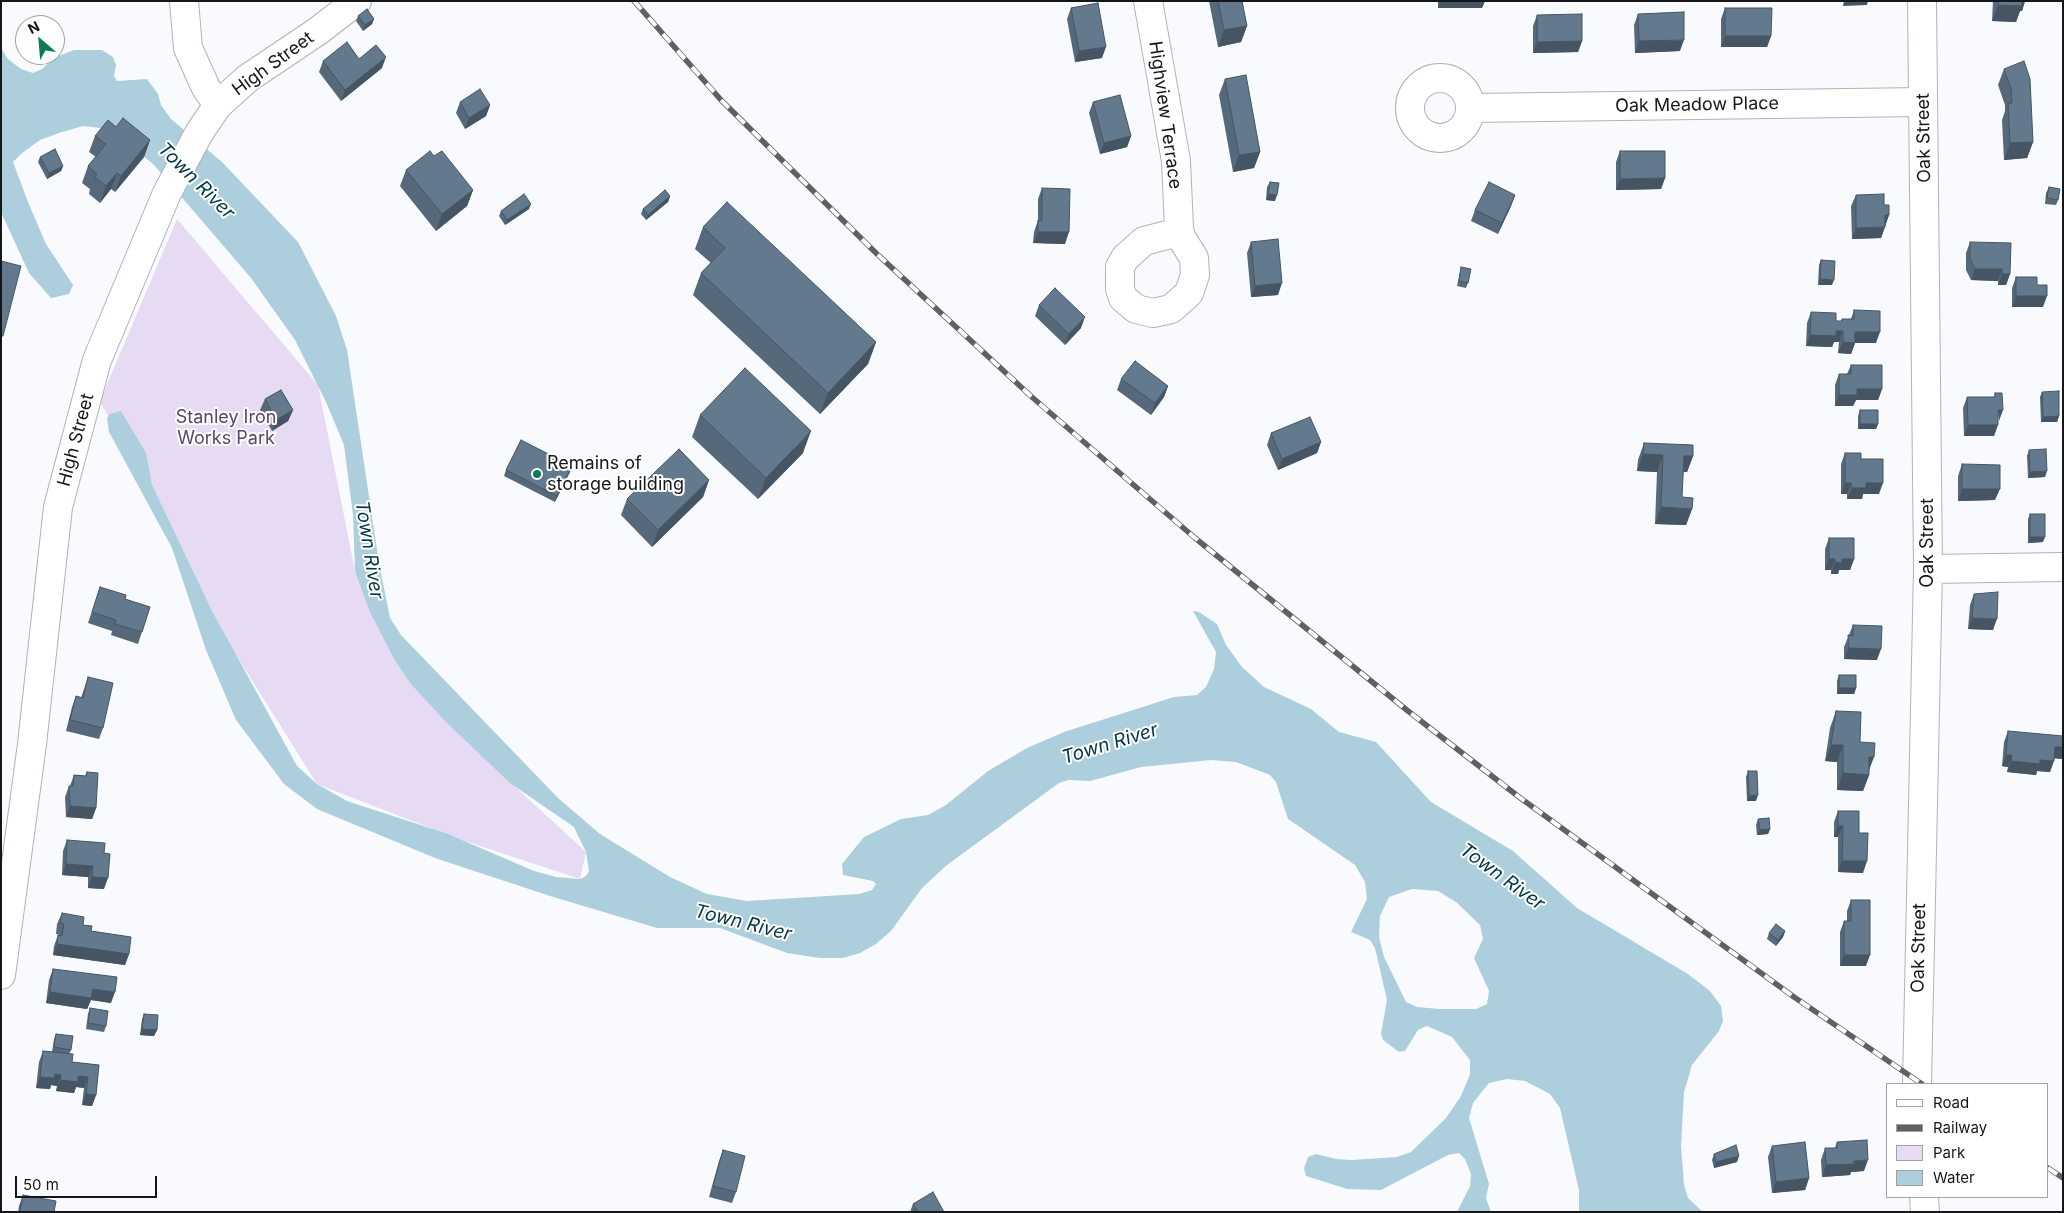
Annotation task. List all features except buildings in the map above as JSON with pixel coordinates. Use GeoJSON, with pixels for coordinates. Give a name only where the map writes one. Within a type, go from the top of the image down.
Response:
{"type":"FeatureCollection","features":[{"type":"Feature","properties":{"kind":"street"},"geometry":{"type":"LineString","coordinates":[[184,1],[188,48],[206,88],[218,105]]}},
{"type":"Feature","properties":{"kind":"street","name":"High Street"},"geometry":{"type":"LineString","coordinates":[[1,975],[32,744],[58,507],[97,360],[167,193],[199,133],[218,105],[248,78],[318,31],[357,1]]}},
{"type":"Feature","properties":{"kind":"street","name":"Highview Terrace"},"geometry":{"type":"LineString","coordinates":[[1148,1],[1176,161],[1179,228]]}},
{"type":"Feature","properties":{"kind":"street","name":"Oak Street"},"geometry":{"type":"LineString","coordinates":[[1916,1083],[1928,569],[1922,1]]}},
{"type":"Feature","properties":{"kind":"street","name":"Oak Meadow Place"},"geometry":{"type":"LineString","coordinates":[[1470,108],[1923,102]]}},
{"type":"Feature","properties":{"kind":"street"},"geometry":{"type":"LineString","coordinates":[[1928,569],[2063,567]]}},
{"type":"Feature","properties":{"kind":"street"},"geometry":{"type":"LineString","coordinates":[[1924,1198],[1925,1212]]}},
{"type":"Feature","properties":{"kind":"green space","name":"Stanley Iron Works Park"},"geometry":{"type":"Polygon","coordinates":[[[177,219],[318,385],[355,571],[394,659],[498,771],[586,852],[580,879],[456,838],[317,784],[233,650],[100,401],[177,219]]]}},
{"type":"Feature","properties":{"kind":"water","name":"Town River"},"geometry":{"type":"Polygon","coordinates":[[[1,48],[8,59],[15,65],[33,73],[46,65],[65,65],[65,54],[74,50],[102,50],[113,57],[116,65],[114,76],[117,81],[147,79],[158,94],[161,105],[171,119],[222,162],[298,242],[336,316],[347,350],[379,563],[390,618],[401,635],[558,798],[600,834],[670,877],[707,894],[747,901],[859,894],[872,890],[876,884],[873,881],[843,875],[842,864],[864,837],[901,819],[928,815],[946,805],[988,771],[1027,748],[1064,732],[1174,697],[1197,695],[1206,687],[1214,669],[1216,652],[1193,611],[1199,612],[1217,624],[1226,645],[1242,667],[1264,687],[1311,709],[1339,732],[1376,742],[1431,802],[1513,851],[1577,908],[1688,974],[1710,991],[1721,1006],[1723,1021],[1719,1031],[1692,1065],[1684,1092],[1681,1146],[1684,1185],[1688,1198],[1703,1212],[1579,1212],[1579,1190],[1560,1108],[1550,1094],[1525,1081],[1507,1079],[1489,1083],[1473,1103],[1469,1118],[1489,1184],[1486,1198],[1491,1212],[1457,1212],[1470,1186],[1471,1174],[1465,1159],[1459,1153],[1448,1155],[1381,1190],[1347,1189],[1306,1176],[1304,1168],[1308,1157],[1316,1154],[1336,1159],[1352,1160],[1397,1157],[1411,1152],[1446,1118],[1461,1096],[1470,1074],[1470,1060],[1452,1037],[1427,1026],[1418,1030],[1405,1051],[1399,1052],[1383,1040],[1381,1034],[1387,1000],[1375,948],[1370,940],[1351,932],[1367,899],[1365,882],[1355,865],[1288,819],[1276,782],[1270,775],[1236,762],[1211,760],[1141,767],[1090,781],[1068,780],[1059,783],[947,865],[922,888],[891,931],[876,944],[860,953],[843,958],[820,958],[787,953],[720,928],[657,928],[550,896],[435,858],[317,809],[284,784],[236,720],[206,650],[172,548],[109,432],[107,418],[110,414],[121,411],[146,453],[152,485],[211,609],[297,766],[317,784],[347,801],[448,834],[534,871],[556,877],[580,879],[586,876],[589,871],[586,852],[574,827],[510,783],[446,722],[411,684],[394,659],[370,612],[355,571],[353,515],[344,445],[326,402],[295,340],[251,278],[154,165],[115,132],[83,126],[62,132],[40,140],[13,162],[46,244],[73,285],[69,294],[51,298],[29,273],[1,212],[1,48]],[[1412,889],[1389,897],[1380,916],[1379,937],[1384,957],[1406,1002],[1417,1007],[1476,1009],[1487,1004],[1489,991],[1474,958],[1483,939],[1480,925],[1456,902],[1438,891],[1412,889]]]}},
{"type":"Feature","properties":{"kind":"railway"},"geometry":{"type":"LineString","coordinates":[[634,1],[721,100],[877,254],[1033,398],[1195,538],[1408,711],[1519,797],[1794,997],[1921,1083]]}},
{"type":"Feature","properties":{"kind":"railway"},"geometry":{"type":"LineString","coordinates":[[2049,1169],[2063,1178]]}},
{"type":"Feature","properties":{"kind":"place","name":"Remains of storage building"},"geometry":{"type":"Point","coordinates":[537,474]}}]}
